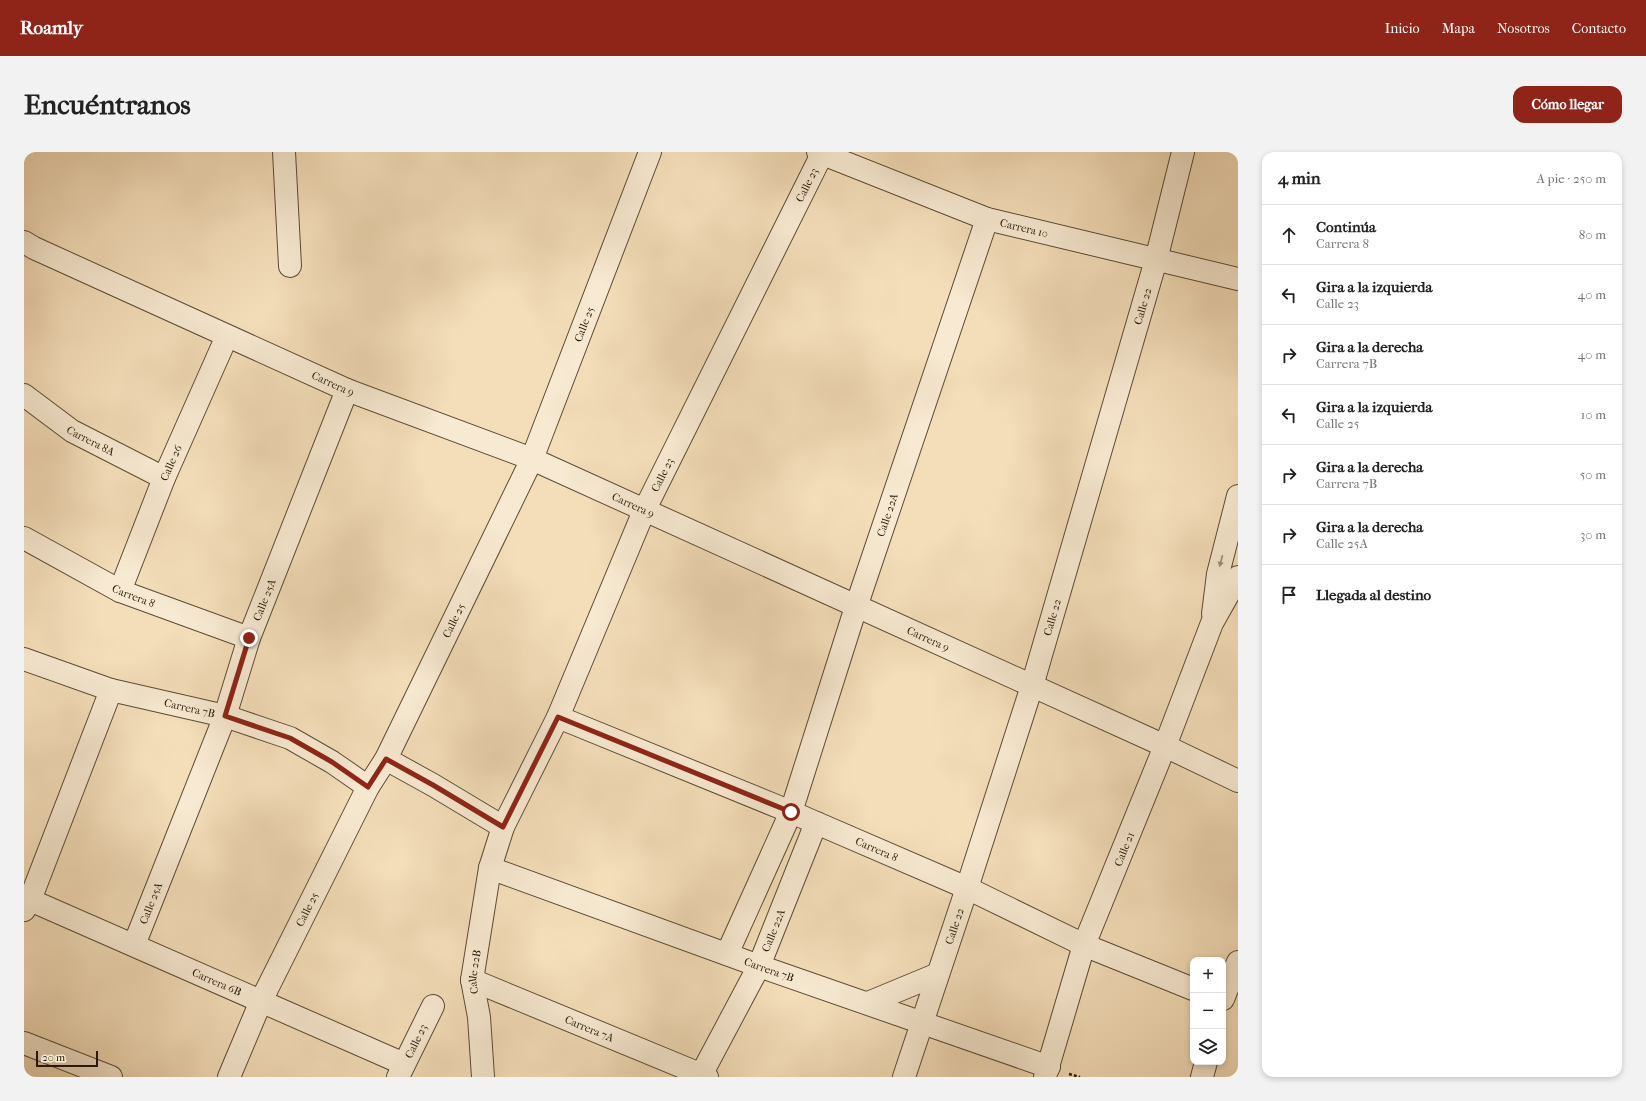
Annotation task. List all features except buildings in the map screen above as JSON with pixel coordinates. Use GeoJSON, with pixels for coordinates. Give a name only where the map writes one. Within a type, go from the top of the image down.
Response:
{"type":"FeatureCollection","features":[{"type":"Feature","properties":{"kind":"street"},"geometry":{"type":"LineString","coordinates":[[284,152],[290,266]]}},
{"type":"Feature","properties":{"kind":"street","name":"Calle 25"},"geometry":{"type":"LineString","coordinates":[[229,1077],[261,1001],[368,787],[386,759],[532,459],[650,152]]}},
{"type":"Feature","properties":{"kind":"street","name":"Calle 22"},"geometry":{"type":"LineString","coordinates":[[904,1077],[1032,686],[1156,260],[1182,152]]}},
{"type":"Feature","properties":{"kind":"street","name":"Carrera 10"},"geometry":{"type":"LineString","coordinates":[[820,153],[987,220],[1238,279]]}},
{"type":"Feature","properties":{"kind":"street","name":"Calle 23"},"geometry":{"type":"LineString","coordinates":[[490,868],[503,827],[558,717],[644,511],[820,153]]}},
{"type":"Feature","properties":{"kind":"street","name":"Calle 22A"},"geometry":{"type":"LineString","coordinates":[[727,954],[791,812],[856,607],[987,220]]}},
{"type":"Feature","properties":{"kind":"street","name":"Carrera 9"},"geometry":{"type":"LineString","coordinates":[[27,250],[227,336],[347,390],[532,459],[1165,746],[1238,781]]}},
{"type":"Feature","properties":{"kind":"street","name":"Calle 26"},"geometry":{"type":"LineString","coordinates":[[120,590],[164,478],[227,336]]}},
{"type":"Feature","properties":{"kind":"street","name":"Calle 25A"},"geometry":{"type":"LineString","coordinates":[[134,945],[225,716],[249,638],[347,390]]}},
{"type":"Feature","properties":{"kind":"street","name":"Carrera 8A"},"geometry":{"type":"LineString","coordinates":[[24,395],[72,431],[164,478]]}},
{"type":"Feature","properties":{"kind":"street","name":"Calle 21"},"geometry":{"type":"LineString","coordinates":[[1212,623],[1218,574],[1238,496]]}},
{"type":"Feature","properties":{"kind":"street","name":"Carrera 8"},"geometry":{"type":"LineString","coordinates":[[24,538],[120,590],[249,638]]}},
{"type":"Feature","properties":{"kind":"street","name":"Calle 21"},"geometry":{"type":"LineString","coordinates":[[1047,1072],[1084,945],[1165,746],[1212,623],[1238,577]]}},
{"type":"Feature","properties":{"kind":"street","name":"Carrera 7B"},"geometry":{"type":"LineString","coordinates":[[24,659],[111,690],[225,716],[290,738],[332,762],[368,787]]}},
{"type":"Feature","properties":{"kind":"street"},"geometry":{"type":"LineString","coordinates":[[27,905],[111,690]]}},
{"type":"Feature","properties":{"kind":"street","name":"Carrera 8"},"geometry":{"type":"LineString","coordinates":[[558,717],[791,812],[967,888],[1084,945],[1190,988]]}},
{"type":"Feature","properties":{"kind":"street"},"geometry":{"type":"LineString","coordinates":[[386,759],[503,827]]}},
{"type":"Feature","properties":{"kind":"street","name":"Calle 22A"},"geometry":{"type":"LineString","coordinates":[[703,1076],[759,966],[816,823]]}},
{"type":"Feature","properties":{"kind":"street","name":"Carrera 7B"},"geometry":{"type":"LineString","coordinates":[[490,868],[759,966],[922,1022],[1047,1072]]}},
{"type":"Feature","properties":{"kind":"street","name":"Calle 22B"},"geometry":{"type":"LineString","coordinates":[[483,1077],[479,1017],[472,980],[490,868]]}},
{"type":"Feature","properties":{"kind":"street","name":"Carrera 6B"},"geometry":{"type":"LineString","coordinates":[[27,905],[134,945],[261,1001],[401,1071]]}},
{"type":"Feature","properties":{"kind":"street"},"geometry":{"type":"LineString","coordinates":[[1226,993],[1238,962]]}},
{"type":"Feature","properties":{"kind":"street"},"geometry":{"type":"LineString","coordinates":[[868,1003],[938,974]]}},
{"type":"Feature","properties":{"kind":"street","name":"Carrera 7A"},"geometry":{"type":"LineString","coordinates":[[472,980],[703,1076]]}},
{"type":"Feature","properties":{"kind":"street"},"geometry":{"type":"LineString","coordinates":[[1226,1001],[1238,1006]]}},
{"type":"Feature","properties":{"kind":"street","name":"Calle 23"},"geometry":{"type":"LineString","coordinates":[[401,1071],[433,1006]]}},
{"type":"Feature","properties":{"kind":"street"},"geometry":{"type":"LineString","coordinates":[[24,1043],[104,1076]]}},
{"type":"Feature","properties":{"kind":"street"},"geometry":{"type":"LineString","coordinates":[[1202,1077],[1205,1065]]}},
{"type":"Feature","properties":{"kind":"route"},"geometry":{"type":"LineString","coordinates":[[249,638],[225,716],[290,738],[332,762],[368,787],[386,759],[503,827],[558,717],[791,812]]}}]}
